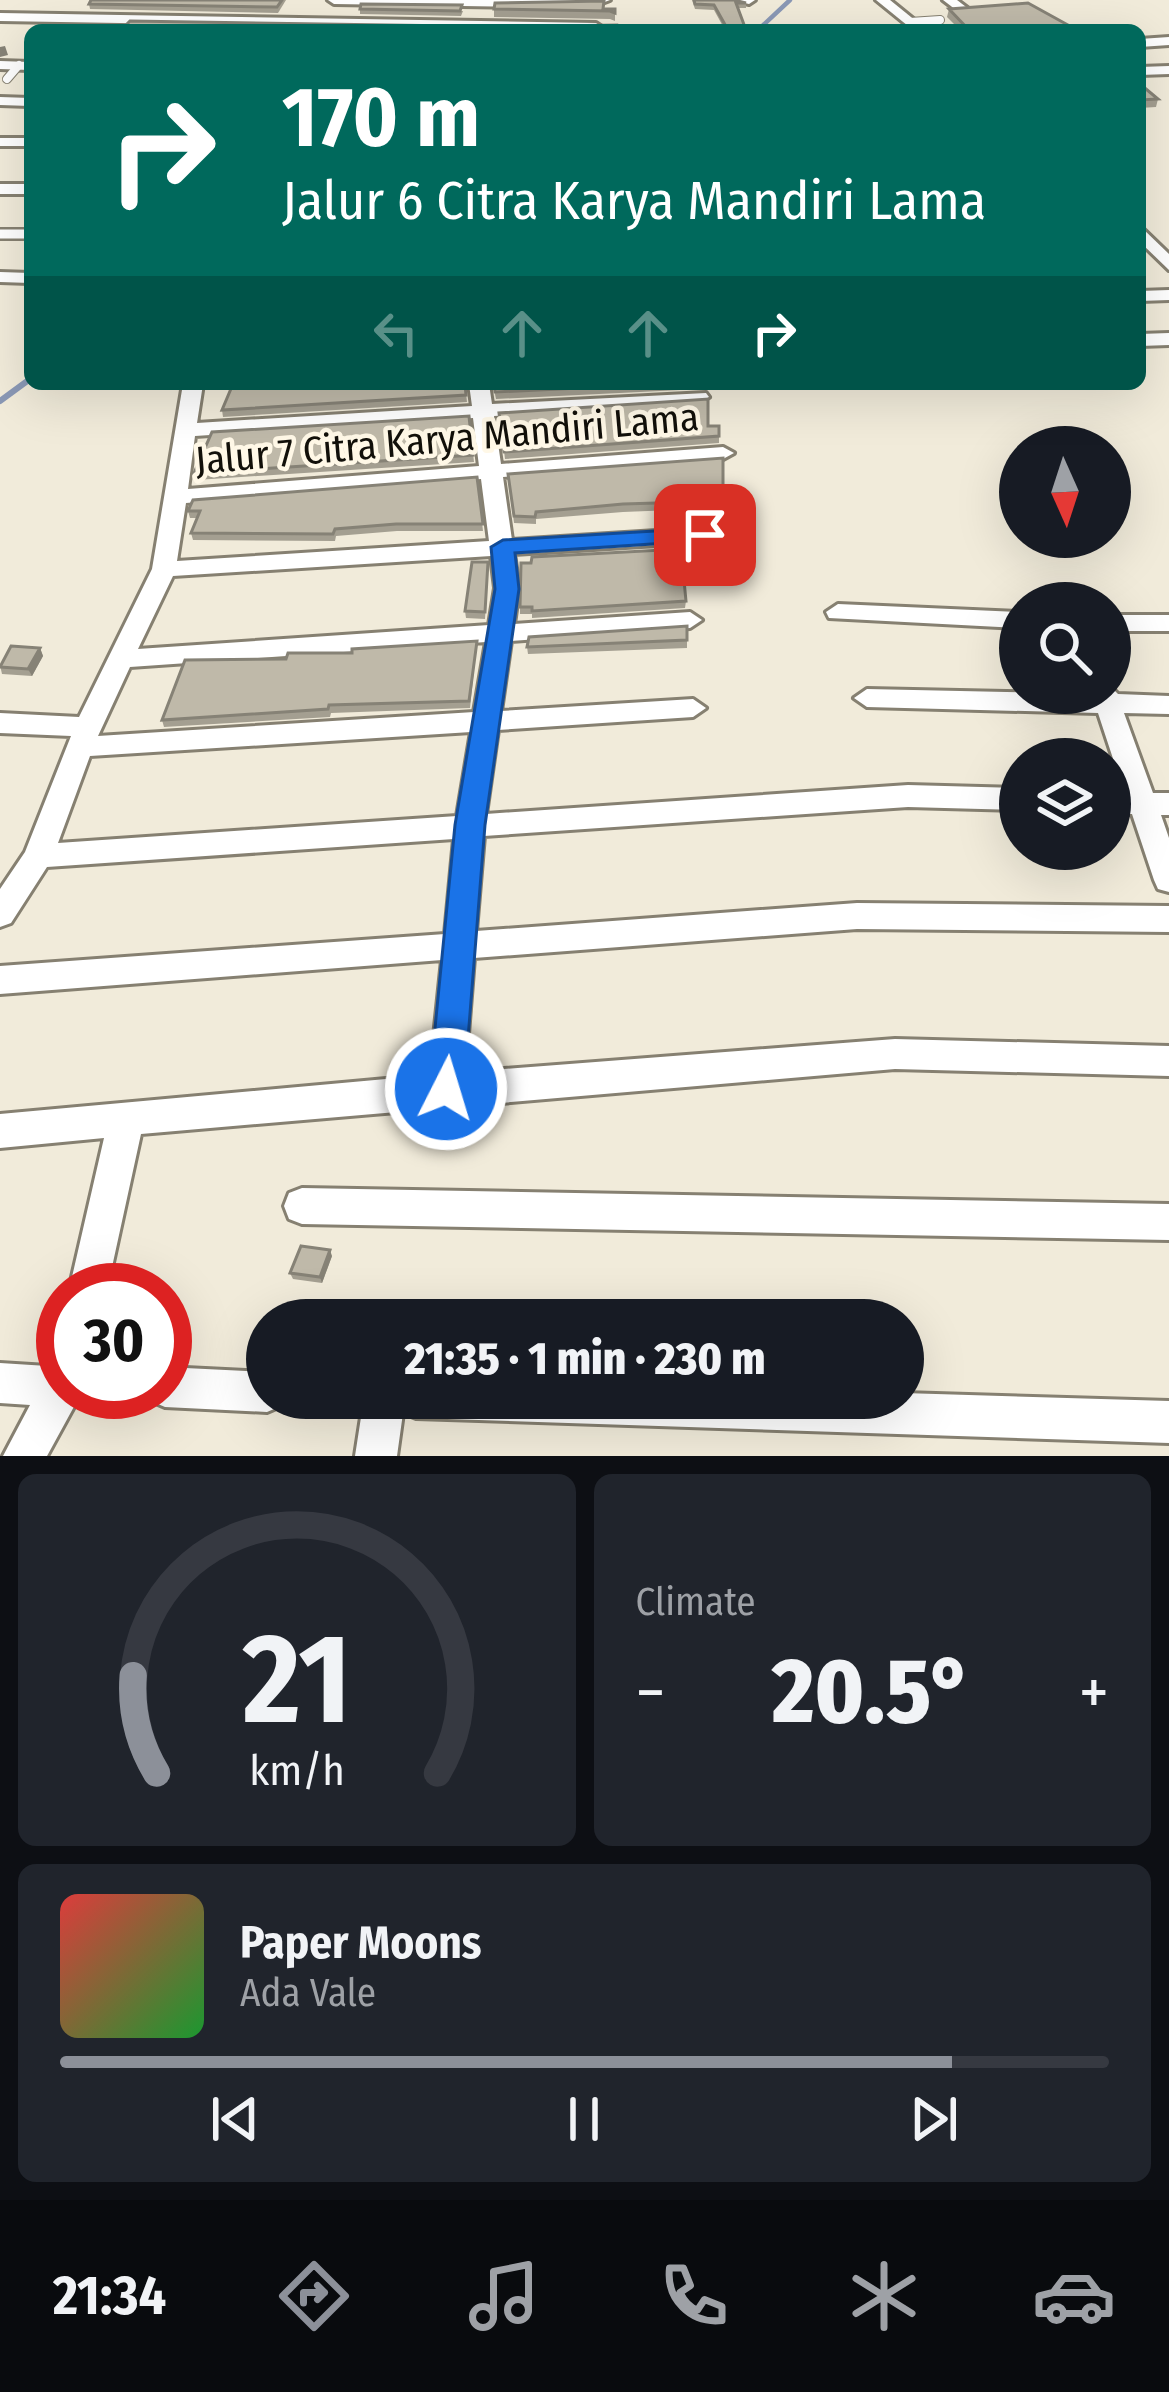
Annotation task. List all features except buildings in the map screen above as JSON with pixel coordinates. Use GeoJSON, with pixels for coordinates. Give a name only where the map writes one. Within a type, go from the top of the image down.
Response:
{"type":"FeatureCollection","features":[{"type":"Feature","properties":{"kind":"street"},"geometry":{"type":"LineString","coordinates":[[334,22],[334,0],[589,4],[604,0]]}},
{"type":"Feature","properties":{"kind":"street"},"geometry":{"type":"LineString","coordinates":[[738,0],[749,0]]}},
{"type":"Feature","properties":{"kind":"street"},"geometry":{"type":"LineString","coordinates":[[882,0],[912,24]]}},
{"type":"Feature","properties":{"kind":"street"},"geometry":{"type":"LineString","coordinates":[[949,0],[964,10]]}},
{"type":"Feature","properties":{"kind":"street"},"geometry":{"type":"LineString","coordinates":[[0,17],[182,24]]}},
{"type":"Feature","properties":{"kind":"street"},"geometry":{"type":"LineString","coordinates":[[28,24],[39,18]]}},
{"type":"Feature","properties":{"kind":"street"},"geometry":{"type":"LineString","coordinates":[[249,24],[379,24]]}},
{"type":"Feature","properties":{"kind":"street"},"geometry":{"type":"LineString","coordinates":[[13,32],[24,26]]}},
{"type":"Feature","properties":{"kind":"street"},"geometry":{"type":"LineString","coordinates":[[3,72],[24,66]]}},
{"type":"Feature","properties":{"kind":"street"},"geometry":{"type":"LineString","coordinates":[[1146,238],[1169,265]]}},
{"type":"Feature","properties":{"kind":"street"},"geometry":{"type":"LineString","coordinates":[[2,902],[38,856],[84,737],[164,569],[193,390]]}},
{"type":"Feature","properties":{"kind":"street"},"geometry":{"type":"LineString","coordinates":[[189,430],[482,398],[699,397]]}},
{"type":"Feature","properties":{"kind":"street"},"geometry":{"type":"LineString","coordinates":[[446,1089],[470,825],[507,589],[482,398]]}},
{"type":"Feature","properties":{"kind":"street","name":"Jalur 7 Citra Karya Mandiri Lama"},"geometry":{"type":"LineString","coordinates":[[176,496],[722,453]]}},
{"type":"Feature","properties":{"kind":"street"},"geometry":{"type":"LineString","coordinates":[[164,569],[705,535]]}},
{"type":"Feature","properties":{"kind":"street"},"geometry":{"type":"LineString","coordinates":[[838,612],[999,619]]}},
{"type":"Feature","properties":{"kind":"street"},"geometry":{"type":"LineString","coordinates":[[122,659],[690,620]]}},
{"type":"Feature","properties":{"kind":"street"},"geometry":{"type":"LineString","coordinates":[[1131,622],[1169,623]]}},
{"type":"Feature","properties":{"kind":"street"},"geometry":{"type":"LineString","coordinates":[[867,698],[999,698]]}},
{"type":"Feature","properties":{"kind":"street"},"geometry":{"type":"LineString","coordinates":[[1131,701],[1169,705]]}},
{"type":"Feature","properties":{"kind":"street"},"geometry":{"type":"LineString","coordinates":[[0,723],[84,737],[693,708]]}},
{"type":"Feature","properties":{"kind":"street"},"geometry":{"type":"LineString","coordinates":[[1114,714],[1156,804],[1169,880]]}},
{"type":"Feature","properties":{"kind":"street"},"geometry":{"type":"LineString","coordinates":[[38,856],[908,796],[999,799]]}},
{"type":"Feature","properties":{"kind":"street"},"geometry":{"type":"LineString","coordinates":[[0,980],[857,916],[1169,919]]}},
{"type":"Feature","properties":{"kind":"street"},"geometry":{"type":"LineString","coordinates":[[0,1131],[446,1089],[895,1054],[1169,1061]]}},
{"type":"Feature","properties":{"kind":"street"},"geometry":{"type":"LineString","coordinates":[[95,1263],[115,1189],[126,1120]]}},
{"type":"Feature","properties":{"kind":"street"},"geometry":{"type":"LineString","coordinates":[[302,1206],[1169,1222]]}},
{"type":"Feature","properties":{"kind":"street"},"geometry":{"type":"LineString","coordinates":[[0,1383],[36,1386]]}},
{"type":"Feature","properties":{"kind":"street"},"geometry":{"type":"LineString","coordinates":[[192,1389],[246,1391]]}},
{"type":"Feature","properties":{"kind":"street"},"geometry":{"type":"LineString","coordinates":[[924,1414],[1169,1422]]}},
{"type":"Feature","properties":{"kind":"street"},"geometry":{"type":"LineString","coordinates":[[24,1456],[45,1419]]}},
{"type":"Feature","properties":{"kind":"street"},"geometry":{"type":"LineString","coordinates":[[376,1456],[381,1419]]}},
{"type":"Feature","properties":{"kind":"lane"},"geometry":{"type":"LineString","coordinates":[[928,24],[940,20]]}},
{"type":"Feature","properties":{"kind":"waterway"},"geometry":{"type":"LineString","coordinates":[[764,24],[790,0]]}},
{"type":"Feature","properties":{"kind":"waterway"},"geometry":{"type":"LineString","coordinates":[[0,401],[24,383]]}},
{"type":"Feature","properties":{"kind":"route"},"geometry":{"type":"LineString","coordinates":[[446,1089],[470,825],[507,589],[503,547],[705,535]]}}]}
